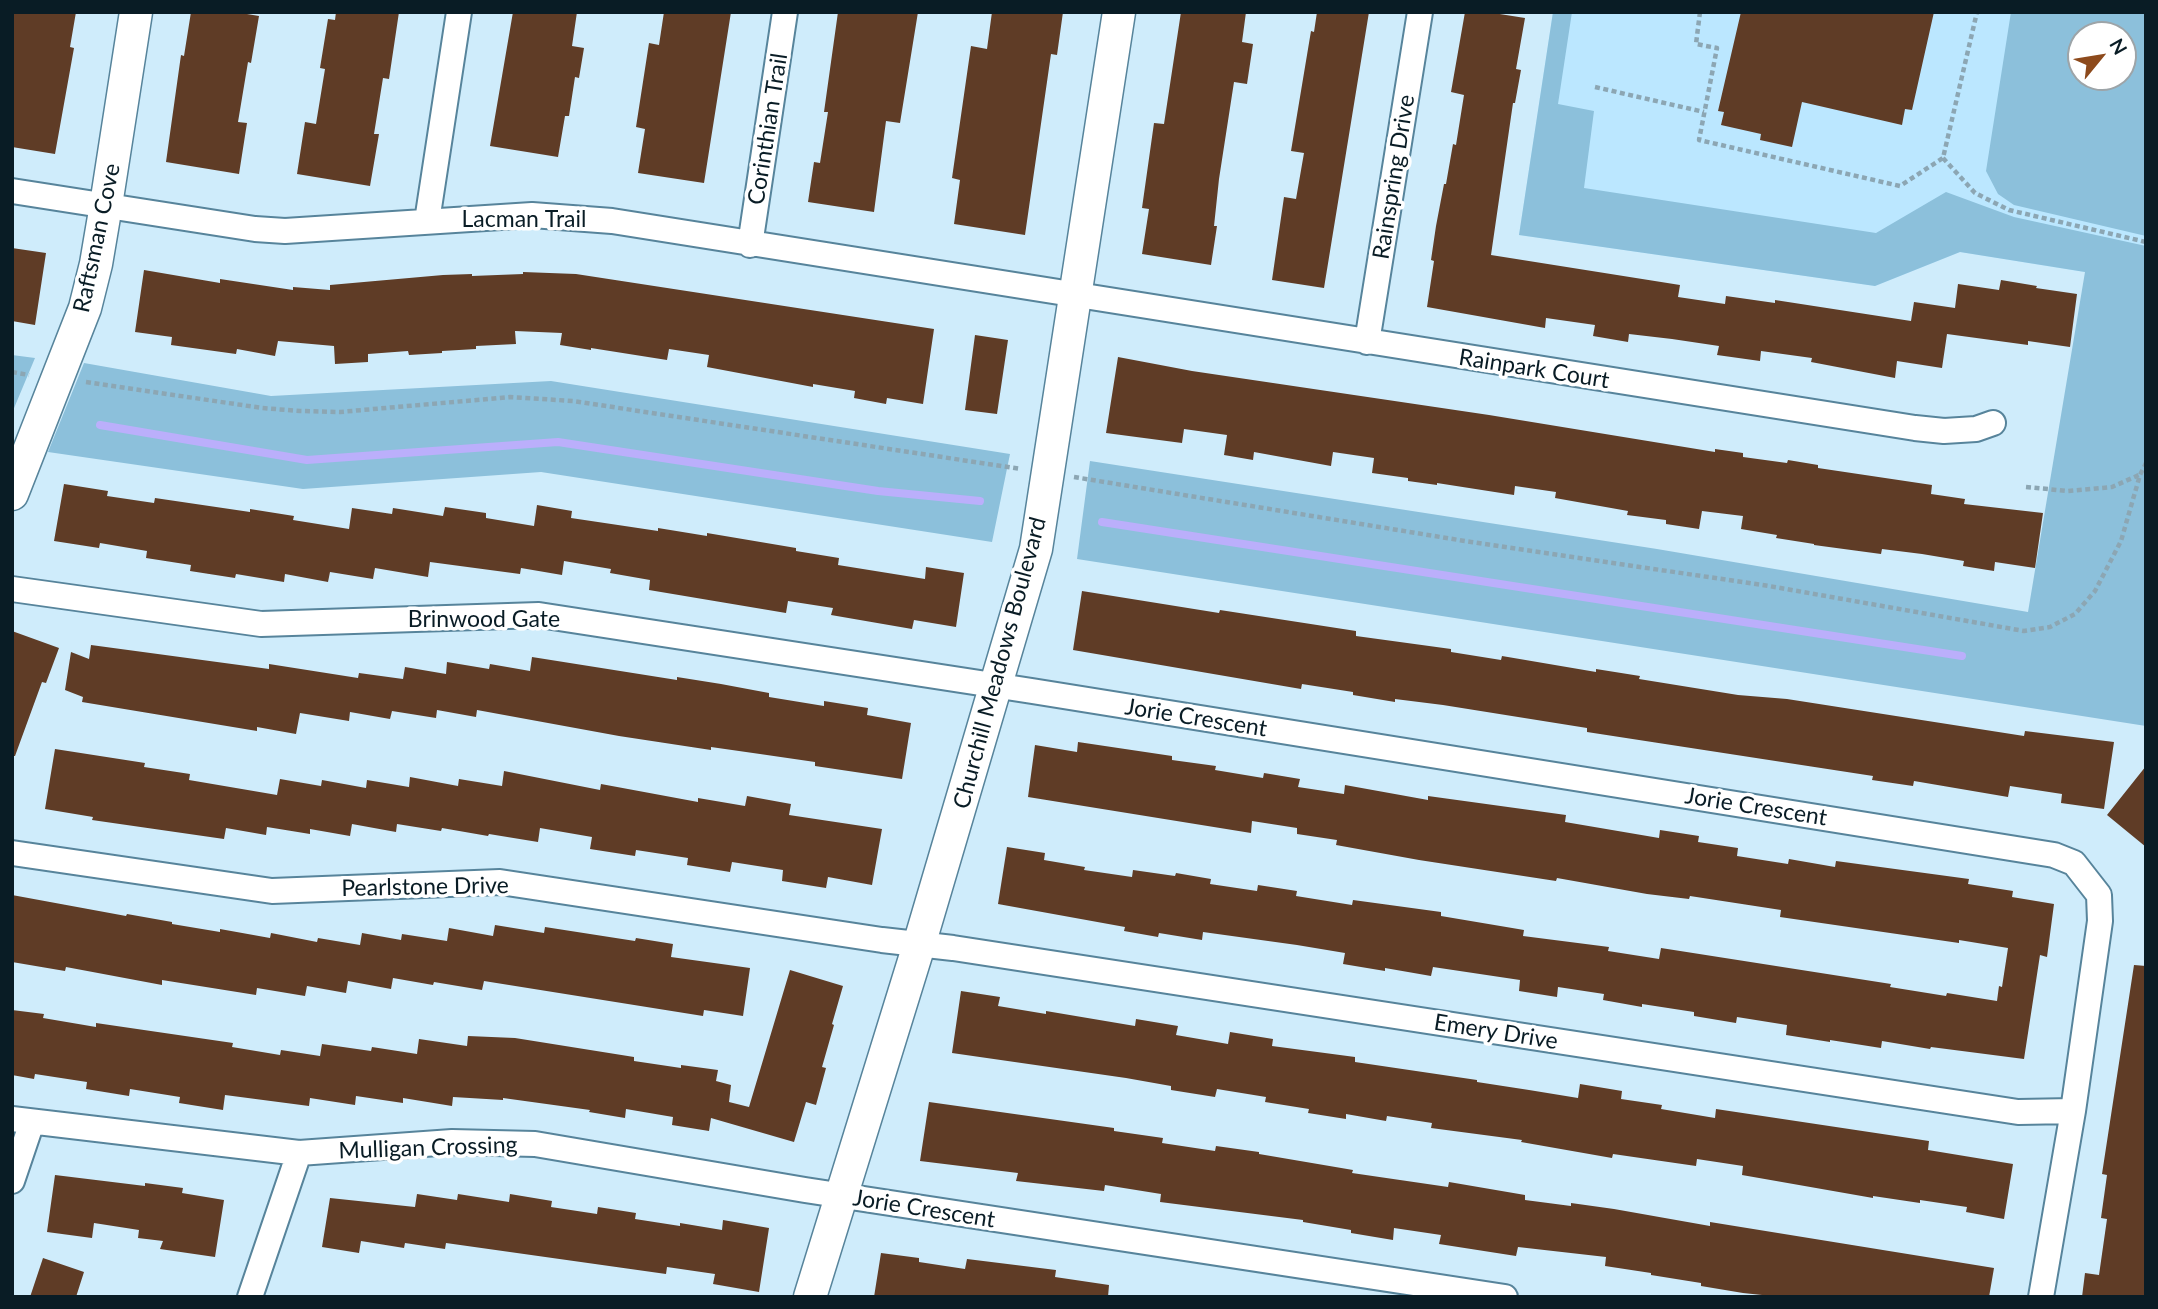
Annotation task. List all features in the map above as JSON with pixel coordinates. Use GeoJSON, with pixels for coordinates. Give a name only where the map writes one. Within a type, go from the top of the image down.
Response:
{"type":"FeatureCollection","features":[{"type":"Feature","properties":{"kind":"street","name":"Raftsman Cove"},"geometry":{"type":"LineString","coordinates":[[12,494],[85,308],[96,264],[136,12]]}},
{"type":"Feature","properties":{"kind":"street"},"geometry":{"type":"LineString","coordinates":[[427,221],[459,12]]}},
{"type":"Feature","properties":{"kind":"street","name":"Corinthian Trail"},"geometry":{"type":"LineString","coordinates":[[750,245],[785,12]]}},
{"type":"Feature","properties":{"kind":"street","name":"Churchill Meadows Boulevard"},"geometry":{"type":"LineString","coordinates":[[810,1297],[919,945],[1036,550],[1119,12]]}},
{"type":"Feature","properties":{"kind":"street","name":"Rainspring Drive"},"geometry":{"type":"LineString","coordinates":[[1367,342],[1420,12]]}},
{"type":"Feature","properties":{"kind":"street","name":"Lacman Trail"},"geometry":{"type":"LineString","coordinates":[[12,191],[255,229],[285,231],[532,215],[565,216],[612,221],[1076,295]]}},
{"type":"Feature","properties":{"kind":"street","name":"Rainpark Court"},"geometry":{"type":"LineString","coordinates":[[1076,295],[1915,428],[1944,431],[1976,429],[1993,423]]}},
{"type":"Feature","properties":{"kind":"street","name":"Brinwood Gate"},"geometry":{"type":"LineString","coordinates":[[12,589],[261,624],[539,615],[996,686]]}},
{"type":"Feature","properties":{"kind":"street","name":"Jorie Crescent"},"geometry":{"type":"LineString","coordinates":[[996,686],[2027,851],[2074,863],[2099,895],[2100,921],[2073,1111],[2041,1297]]}},
{"type":"Feature","properties":{"kind":"street","name":"Pearlstone Drive"},"geometry":{"type":"LineString","coordinates":[[12,852],[272,891],[500,882],[919,945]]}},
{"type":"Feature","properties":{"kind":"street","name":"Emery Drive"},"geometry":{"type":"LineString","coordinates":[[919,945],[967,950],[2018,1112],[2073,1111]]}},
{"type":"Feature","properties":{"kind":"street"},"geometry":{"type":"LineString","coordinates":[[12,1181],[22,1120]]}},
{"type":"Feature","properties":{"kind":"street","name":"Mulligan Crossing"},"geometry":{"type":"LineString","coordinates":[[22,1120],[299,1153],[452,1142],[535,1144],[842,1196]]}},
{"type":"Feature","properties":{"kind":"street"},"geometry":{"type":"LineString","coordinates":[[250,1297],[299,1153]]}},
{"type":"Feature","properties":{"kind":"street","name":"Jorie Crescent"},"geometry":{"type":"LineString","coordinates":[[842,1196],[1505,1297]]}},
{"type":"Feature","properties":{"kind":"path"},"geometry":{"type":"LineString","coordinates":[[1700,12],[1696,44],[1717,48],[1699,140],[1900,186],[1943,158],[1977,12]]}},
{"type":"Feature","properties":{"kind":"path"},"geometry":{"type":"LineString","coordinates":[[1595,87],[1704,112]]}},
{"type":"Feature","properties":{"kind":"path"},"geometry":{"type":"LineString","coordinates":[[1943,158],[1975,193],[2009,210],[2146,242]]}},
{"type":"Feature","properties":{"kind":"path"},"geometry":{"type":"LineString","coordinates":[[12,372],[262,408],[300,411],[340,412],[510,397],[573,401],[660,412],[1030,470]]}},
{"type":"Feature","properties":{"kind":"path"},"geometry":{"type":"LineString","coordinates":[[1067,476],[1471,542],[1769,586],[2024,631],[2050,627],[2075,614],[2095,592],[2121,541],[2146,463]]}},
{"type":"Feature","properties":{"kind":"path"},"geometry":{"type":"LineString","coordinates":[[2026,487],[2068,491],[2112,487],[2140,475]]}},
{"type":"Feature","properties":{"kind":"shaded area"},"geometry":{"type":"Polygon","coordinates":[[[1553,12],[2146,12],[2146,282],[1960,252],[1875,286],[1519,235],[1553,12]]]}},
{"type":"Feature","properties":{"kind":"shaded area"},"geometry":{"type":"Polygon","coordinates":[[[1553,12],[1572,12],[1558,104],[1594,111],[1584,188],[1876,233],[1946,192],[2014,217],[2146,246],[2146,726],[1077,559],[1090,461],[1657,549],[2028,612],[2085,272],[1960,252],[1875,286],[1519,235],[1553,12]]]}},
{"type":"Feature","properties":{"kind":"shaded area"},"geometry":{"type":"Polygon","coordinates":[[[2011,12],[2146,12],[2146,236],[2014,205],[1998,194],[1986,171],[2011,12]]]}},
{"type":"Feature","properties":{"kind":"shaded area"},"geometry":{"type":"Polygon","coordinates":[[[12,355],[35,358],[12,413],[12,355]]]}},
{"type":"Feature","properties":{"kind":"shaded area"},"geometry":{"type":"Polygon","coordinates":[[[84,363],[271,396],[551,381],[1010,454],[992,542],[541,472],[303,489],[48,452],[84,363]]]}},
{"type":"Feature","properties":{"kind":"building"},"geometry":{"type":"Polygon","coordinates":[[[12,12],[76,12],[70,47],[74,48],[55,154],[12,147],[12,12]]]}},
{"type":"Feature","properties":{"kind":"building"},"geometry":{"type":"Polygon","coordinates":[[[191,12],[235,12],[259,16],[238,122],[247,123],[239,174],[166,162],[181,55],[184,56],[191,12]]]}},
{"type":"Feature","properties":{"kind":"building"},"geometry":{"type":"Polygon","coordinates":[[[336,12],[399,12],[389,79],[383,78],[374,134],[379,134],[370,186],[297,174],[305,122],[316,124],[325,69],[320,68],[328,19],[335,20],[336,12]]]}},
{"type":"Feature","properties":{"kind":"building"},"geometry":{"type":"Polygon","coordinates":[[[513,12],[577,12],[572,46],[584,48],[579,78],[575,77],[569,116],[565,116],[558,157],[490,146],[513,12]]]}},
{"type":"Feature","properties":{"kind":"building"},"geometry":{"type":"Polygon","coordinates":[[[664,12],[731,12],[704,183],[638,173],[645,129],[636,127],[649,43],[659,45],[664,12]]]}},
{"type":"Feature","properties":{"kind":"building"},"geometry":{"type":"Polygon","coordinates":[[[838,12],[918,12],[900,123],[886,121],[874,212],[808,202],[814,162],[820,163],[838,12]]]}},
{"type":"Feature","properties":{"kind":"building"},"geometry":{"type":"Polygon","coordinates":[[[992,12],[1063,12],[1057,55],[1051,54],[1025,235],[954,224],[960,180],[952,178],[971,46],[987,49],[992,12]]]}},
{"type":"Feature","properties":{"kind":"building"},"geometry":{"type":"Polygon","coordinates":[[[1181,12],[1246,12],[1242,42],[1253,44],[1247,84],[1234,82],[1219,179],[1214,226],[1217,226],[1211,265],[1142,254],[1149,209],[1142,208],[1154,123],[1164,124],[1181,12]]]}},
{"type":"Feature","properties":{"kind":"building"},"geometry":{"type":"Polygon","coordinates":[[[1317,12],[1369,12],[1324,288],[1272,280],[1284,197],[1296,199],[1304,153],[1291,151],[1311,31],[1314,32],[1317,12]]]}},
{"type":"Feature","properties":{"kind":"building"},"geometry":{"type":"Polygon","coordinates":[[[1465,12],[1487,12],[1525,18],[1516,69],[1521,70],[1513,103],[1491,255],[1680,285],[1678,297],[1725,304],[1726,296],[1775,303],[1775,300],[1911,321],[1914,302],[1955,308],[1958,284],[1999,290],[2001,280],[2077,294],[2070,347],[2028,341],[2028,345],[1947,334],[1942,368],[1897,361],[1895,378],[1811,362],[1812,358],[1761,351],[1760,361],[1717,355],[1719,346],[1629,334],[1628,342],[1593,336],[1595,325],[1546,318],[1545,328],[1427,307],[1436,226],[1453,144],[1456,145],[1464,95],[1451,92],[1465,12]]]}},
{"type":"Feature","properties":{"kind":"building"},"geometry":{"type":"Polygon","coordinates":[[[1741,12],[1934,12],[1912,110],[1905,109],[1902,125],[1802,102],[1792,147],[1760,140],[1761,134],[1721,125],[1724,112],[1718,111],[1741,12]]]}},
{"type":"Feature","properties":{"kind":"building"},"geometry":{"type":"Polygon","coordinates":[[[12,248],[46,253],[35,325],[12,321],[12,248]]]}},
{"type":"Feature","properties":{"kind":"building"},"geometry":{"type":"Polygon","coordinates":[[[144,270],[220,283],[220,279],[293,290],[293,287],[330,290],[330,285],[443,275],[523,272],[576,274],[934,329],[923,404],[887,398],[886,404],[854,398],[855,391],[813,384],[813,387],[707,367],[709,355],[669,349],[667,360],[560,345],[562,333],[515,331],[516,344],[476,346],[476,349],[442,353],[409,355],[408,351],[368,354],[368,362],[335,364],[334,346],[278,341],[275,356],[237,349],[236,354],[171,345],[172,337],[135,332],[144,270]]]}},
{"type":"Feature","properties":{"kind":"building"},"geometry":{"type":"Polygon","coordinates":[[[975,335],[1008,340],[997,414],[965,410],[975,335]]]}},
{"type":"Feature","properties":{"kind":"building"},"geometry":{"type":"Polygon","coordinates":[[[1118,357],[1192,371],[1715,452],[1715,449],[1743,453],[1743,457],[1787,463],[1788,460],[1818,465],[1818,468],[1932,485],[1931,494],[1965,499],[1964,504],[2043,513],[2035,568],[1995,562],[1994,571],[1963,566],[1964,561],[1922,554],[1882,549],[1881,554],[1814,545],[1741,529],[1743,516],[1702,511],[1699,529],[1666,524],[1666,520],[1627,515],[1628,511],[1555,498],[1556,492],[1515,486],[1514,495],[1408,481],[1408,478],[1372,473],[1374,458],[1333,452],[1331,466],[1254,452],[1253,460],[1224,455],[1227,435],[1184,429],[1182,443],[1106,433],[1118,357]]]}},
{"type":"Feature","properties":{"kind":"building"},"geometry":{"type":"Polygon","coordinates":[[[64,484],[108,491],[107,496],[154,503],[155,498],[250,512],[250,509],[294,516],[293,520],[349,529],[352,508],[392,514],[393,508],[443,516],[445,507],[486,513],[486,518],[534,526],[537,505],[572,511],[571,518],[658,531],[658,528],[707,536],[707,533],[796,548],[796,551],[839,558],[838,565],[925,579],[926,567],[964,573],[956,627],[914,620],[912,629],[831,615],[833,608],[788,601],[786,613],[649,590],[650,580],[610,573],[611,569],[564,561],[562,575],[521,568],[520,574],[430,562],[428,577],[375,568],[373,579],[330,572],[328,582],[285,574],[284,582],[236,574],[235,578],[190,571],[191,565],[146,558],[147,551],[100,543],[99,548],[54,541],[64,484]]]}},
{"type":"Feature","properties":{"kind":"building"},"geometry":{"type":"Polygon","coordinates":[[[1082,591],[1356,631],[1356,636],[1451,649],[1451,652],[1501,660],[1502,656],[1596,672],[1596,669],[1738,695],[1787,699],[2024,736],[2025,731],[2114,742],[2104,809],[2061,803],[2062,794],[2010,786],[2008,797],[1914,781],[1913,786],[1872,780],[1873,776],[1587,732],[1587,728],[1443,705],[1395,699],[1395,702],[1302,684],[1301,689],[1073,650],[1082,591]]]}},
{"type":"Feature","properties":{"kind":"building"},"geometry":{"type":"Polygon","coordinates":[[[12,631],[59,648],[46,683],[42,682],[15,756],[12,756],[12,631]]]}},
{"type":"Feature","properties":{"kind":"building"},"geometry":{"type":"Polygon","coordinates":[[[91,645],[269,669],[269,664],[358,678],[359,673],[403,679],[405,667],[446,674],[447,662],[489,669],[490,664],[530,671],[532,657],[677,680],[677,677],[721,684],[769,693],[769,697],[824,706],[824,701],[868,708],[867,715],[911,723],[902,779],[815,766],[815,762],[619,736],[477,710],[476,717],[437,710],[436,718],[392,711],[390,719],[350,712],[349,721],[300,713],[296,734],[257,727],[257,731],[82,702],[83,697],[65,690],[71,652],[89,659],[91,645]]]}},
{"type":"Feature","properties":{"kind":"building"},"geometry":{"type":"Polygon","coordinates":[[[1078,742],[1172,756],[1172,760],[1216,766],[1215,770],[1263,778],[1264,773],[1300,779],[1298,787],[1344,794],[1345,785],[1428,800],[1428,796],[1566,815],[1565,822],[1659,838],[1660,830],[1699,836],[1698,842],[1738,848],[1737,856],[1788,864],[1789,859],[1835,867],[1836,861],[1969,879],[1968,884],[2013,891],[2012,897],[2054,904],[2047,957],[2040,955],[2024,1059],[1882,1041],[1881,1048],[1830,1042],[1786,1035],[1787,1025],[1737,1017],[1736,1023],[1694,1016],[1694,1012],[1603,1000],[1604,994],[1558,987],[1557,997],[1519,991],[1520,980],[1433,967],[1431,976],[1385,968],[1385,971],[1343,964],[1345,953],[1203,932],[1202,940],[1159,933],[1158,937],[1124,931],[1125,927],[998,904],[1007,847],[1045,853],[1044,860],[1085,867],[1084,870],[1132,877],[1133,870],[1175,876],[1176,873],[1211,879],[1210,884],[1257,891],[1258,885],[1297,891],[1296,896],[1352,905],[1353,900],[1441,912],[1441,916],[1524,930],[1523,936],[1609,947],[1608,951],[1659,959],[1661,948],[1891,984],[1890,987],[1946,996],[1947,993],[1997,1001],[1999,986],[2002,987],[2008,948],[1780,917],[1781,910],[1690,896],[1689,899],[1647,894],[1557,878],[1556,881],[1419,860],[1336,845],[1337,840],[1297,834],[1297,828],[1252,821],[1251,833],[1028,797],[1035,745],[1077,752],[1078,742]]]}},
{"type":"Feature","properties":{"kind":"building"},"geometry":{"type":"Polygon","coordinates":[[[55,749],[145,763],[144,767],[190,774],[189,780],[277,795],[280,779],[321,786],[322,780],[366,788],[367,780],[409,787],[410,777],[458,786],[459,779],[502,786],[504,771],[600,790],[601,784],[698,802],[698,798],[745,806],[747,796],[791,804],[789,815],[882,829],[872,885],[828,877],[826,888],[782,881],[783,870],[732,862],[730,872],[687,865],[688,858],[636,850],[635,856],[590,849],[592,837],[540,828],[538,842],[397,824],[396,832],[352,824],[350,836],[310,829],[310,834],[267,827],[266,835],[226,828],[224,839],[92,820],[93,817],[45,809],[55,749]]]}},
{"type":"Feature","properties":{"kind":"building"},"geometry":{"type":"Polygon","coordinates":[[[2146,766],[2146,847],[2107,815],[2146,766]]]}},
{"type":"Feature","properties":{"kind":"building"},"geometry":{"type":"Polygon","coordinates":[[[12,895],[220,932],[220,929],[270,938],[271,933],[317,942],[318,938],[360,945],[362,933],[401,940],[402,934],[447,941],[449,928],[493,936],[495,925],[544,933],[545,927],[673,944],[671,957],[750,968],[743,1016],[704,1010],[703,1016],[484,981],[482,990],[393,978],[391,989],[348,981],[346,993],[307,986],[305,996],[257,988],[256,995],[162,980],[162,985],[66,967],[65,971],[12,962],[12,895]]]}},
{"type":"Feature","properties":{"kind":"building"},"geometry":{"type":"Polygon","coordinates":[[[2134,965],[2146,966],[2146,1297],[2082,1297],[2085,1273],[2099,1275],[2107,1219],[2101,1218],[2107,1175],[2102,1174],[2134,965]]]}},
{"type":"Feature","properties":{"kind":"building"},"geometry":{"type":"Polygon","coordinates":[[[790,970],[843,986],[822,1067],[826,1068],[816,1105],[806,1102],[794,1142],[711,1118],[709,1131],[672,1125],[673,1117],[626,1109],[625,1118],[589,1112],[590,1110],[503,1098],[453,1097],[452,1106],[403,1098],[403,1103],[356,1096],[355,1105],[310,1098],[309,1106],[225,1095],[223,1110],[179,1103],[180,1097],[130,1089],[129,1096],[86,1089],[87,1082],[35,1074],[34,1079],[12,1075],[12,1010],[44,1014],[43,1018],[96,1027],[96,1023],[233,1043],[232,1047],[280,1055],[281,1050],[320,1056],[322,1044],[371,1051],[372,1047],[417,1054],[419,1039],[467,1046],[468,1036],[515,1038],[634,1057],[634,1061],[718,1070],[716,1081],[731,1085],[729,1102],[749,1107],[790,970]]]}},
{"type":"Feature","properties":{"kind":"building"},"geometry":{"type":"Polygon","coordinates":[[[961,991],[1000,997],[998,1006],[1046,1014],[1046,1011],[1135,1026],[1136,1019],[1178,1026],[1176,1035],[1228,1044],[1230,1032],[1273,1039],[1272,1046],[1355,1057],[1355,1062],[1578,1098],[1580,1084],[1622,1091],[1621,1099],[1662,1105],[1661,1109],[1715,1118],[1716,1109],[1929,1141],[1928,1150],[2013,1164],[2004,1219],[1966,1212],[1967,1207],[1920,1200],[1920,1203],[1873,1198],[1742,1175],[1743,1166],[1697,1159],[1696,1166],[1613,1154],[1612,1158],[1521,1142],[1522,1140],[1431,1128],[1432,1123],[1387,1116],[1386,1121],[1346,1114],[1346,1119],[1308,1113],[1309,1109],[1265,1102],[1266,1097],[1217,1089],[1215,1097],[1171,1090],[1171,1086],[1126,1078],[952,1053],[961,991]]]}},
{"type":"Feature","properties":{"kind":"building"},"geometry":{"type":"Polygon","coordinates":[[[929,1102],[1114,1128],[1114,1131],[1163,1138],[1162,1143],[1215,1151],[1216,1146],[1259,1152],[1353,1170],[1352,1173],[1448,1187],[1449,1182],[1525,1195],[1525,1200],[1614,1209],[1710,1226],[1710,1222],[1994,1268],[1989,1297],[1781,1297],[1701,1286],[1701,1283],[1605,1266],[1606,1257],[1518,1247],[1516,1256],[1439,1244],[1441,1235],[1394,1228],[1393,1240],[1351,1233],[1351,1230],[1303,1220],[1160,1202],[1161,1194],[1105,1185],[1104,1191],[1016,1181],[1018,1173],[920,1161],[929,1102]]]}},
{"type":"Feature","properties":{"kind":"building"},"geometry":{"type":"Polygon","coordinates":[[[55,1175],[183,1188],[182,1193],[224,1200],[215,1257],[160,1249],[163,1241],[138,1238],[139,1230],[94,1223],[92,1238],[47,1232],[55,1175]]]}},
{"type":"Feature","properties":{"kind":"building"},"geometry":{"type":"Polygon","coordinates":[[[417,1194],[457,1200],[458,1194],[509,1202],[510,1194],[552,1201],[551,1207],[597,1214],[598,1207],[636,1213],[635,1219],[680,1226],[680,1223],[722,1230],[723,1220],[769,1228],[759,1292],[713,1284],[715,1274],[667,1267],[666,1274],[446,1243],[445,1249],[405,1243],[404,1248],[361,1241],[359,1253],[322,1247],[330,1198],[415,1207],[417,1194]]]}},
{"type":"Feature","properties":{"kind":"building"},"geometry":{"type":"Polygon","coordinates":[[[881,1253],[919,1258],[919,1262],[965,1269],[967,1259],[1056,1270],[1055,1277],[1109,1285],[1108,1297],[874,1297],[881,1253]]]}},
{"type":"Feature","properties":{"kind":"building"},"geometry":{"type":"Polygon","coordinates":[[[43,1258],[84,1272],[76,1297],[30,1297],[43,1258]]]}},
{"type":"Feature","properties":{"kind":"waterway"},"geometry":{"type":"LineString","coordinates":[[100,425],[307,460],[558,442],[878,491],[980,501]]}},
{"type":"Feature","properties":{"kind":"waterway"},"geometry":{"type":"LineString","coordinates":[[1102,522],[1962,656]]}}]}
